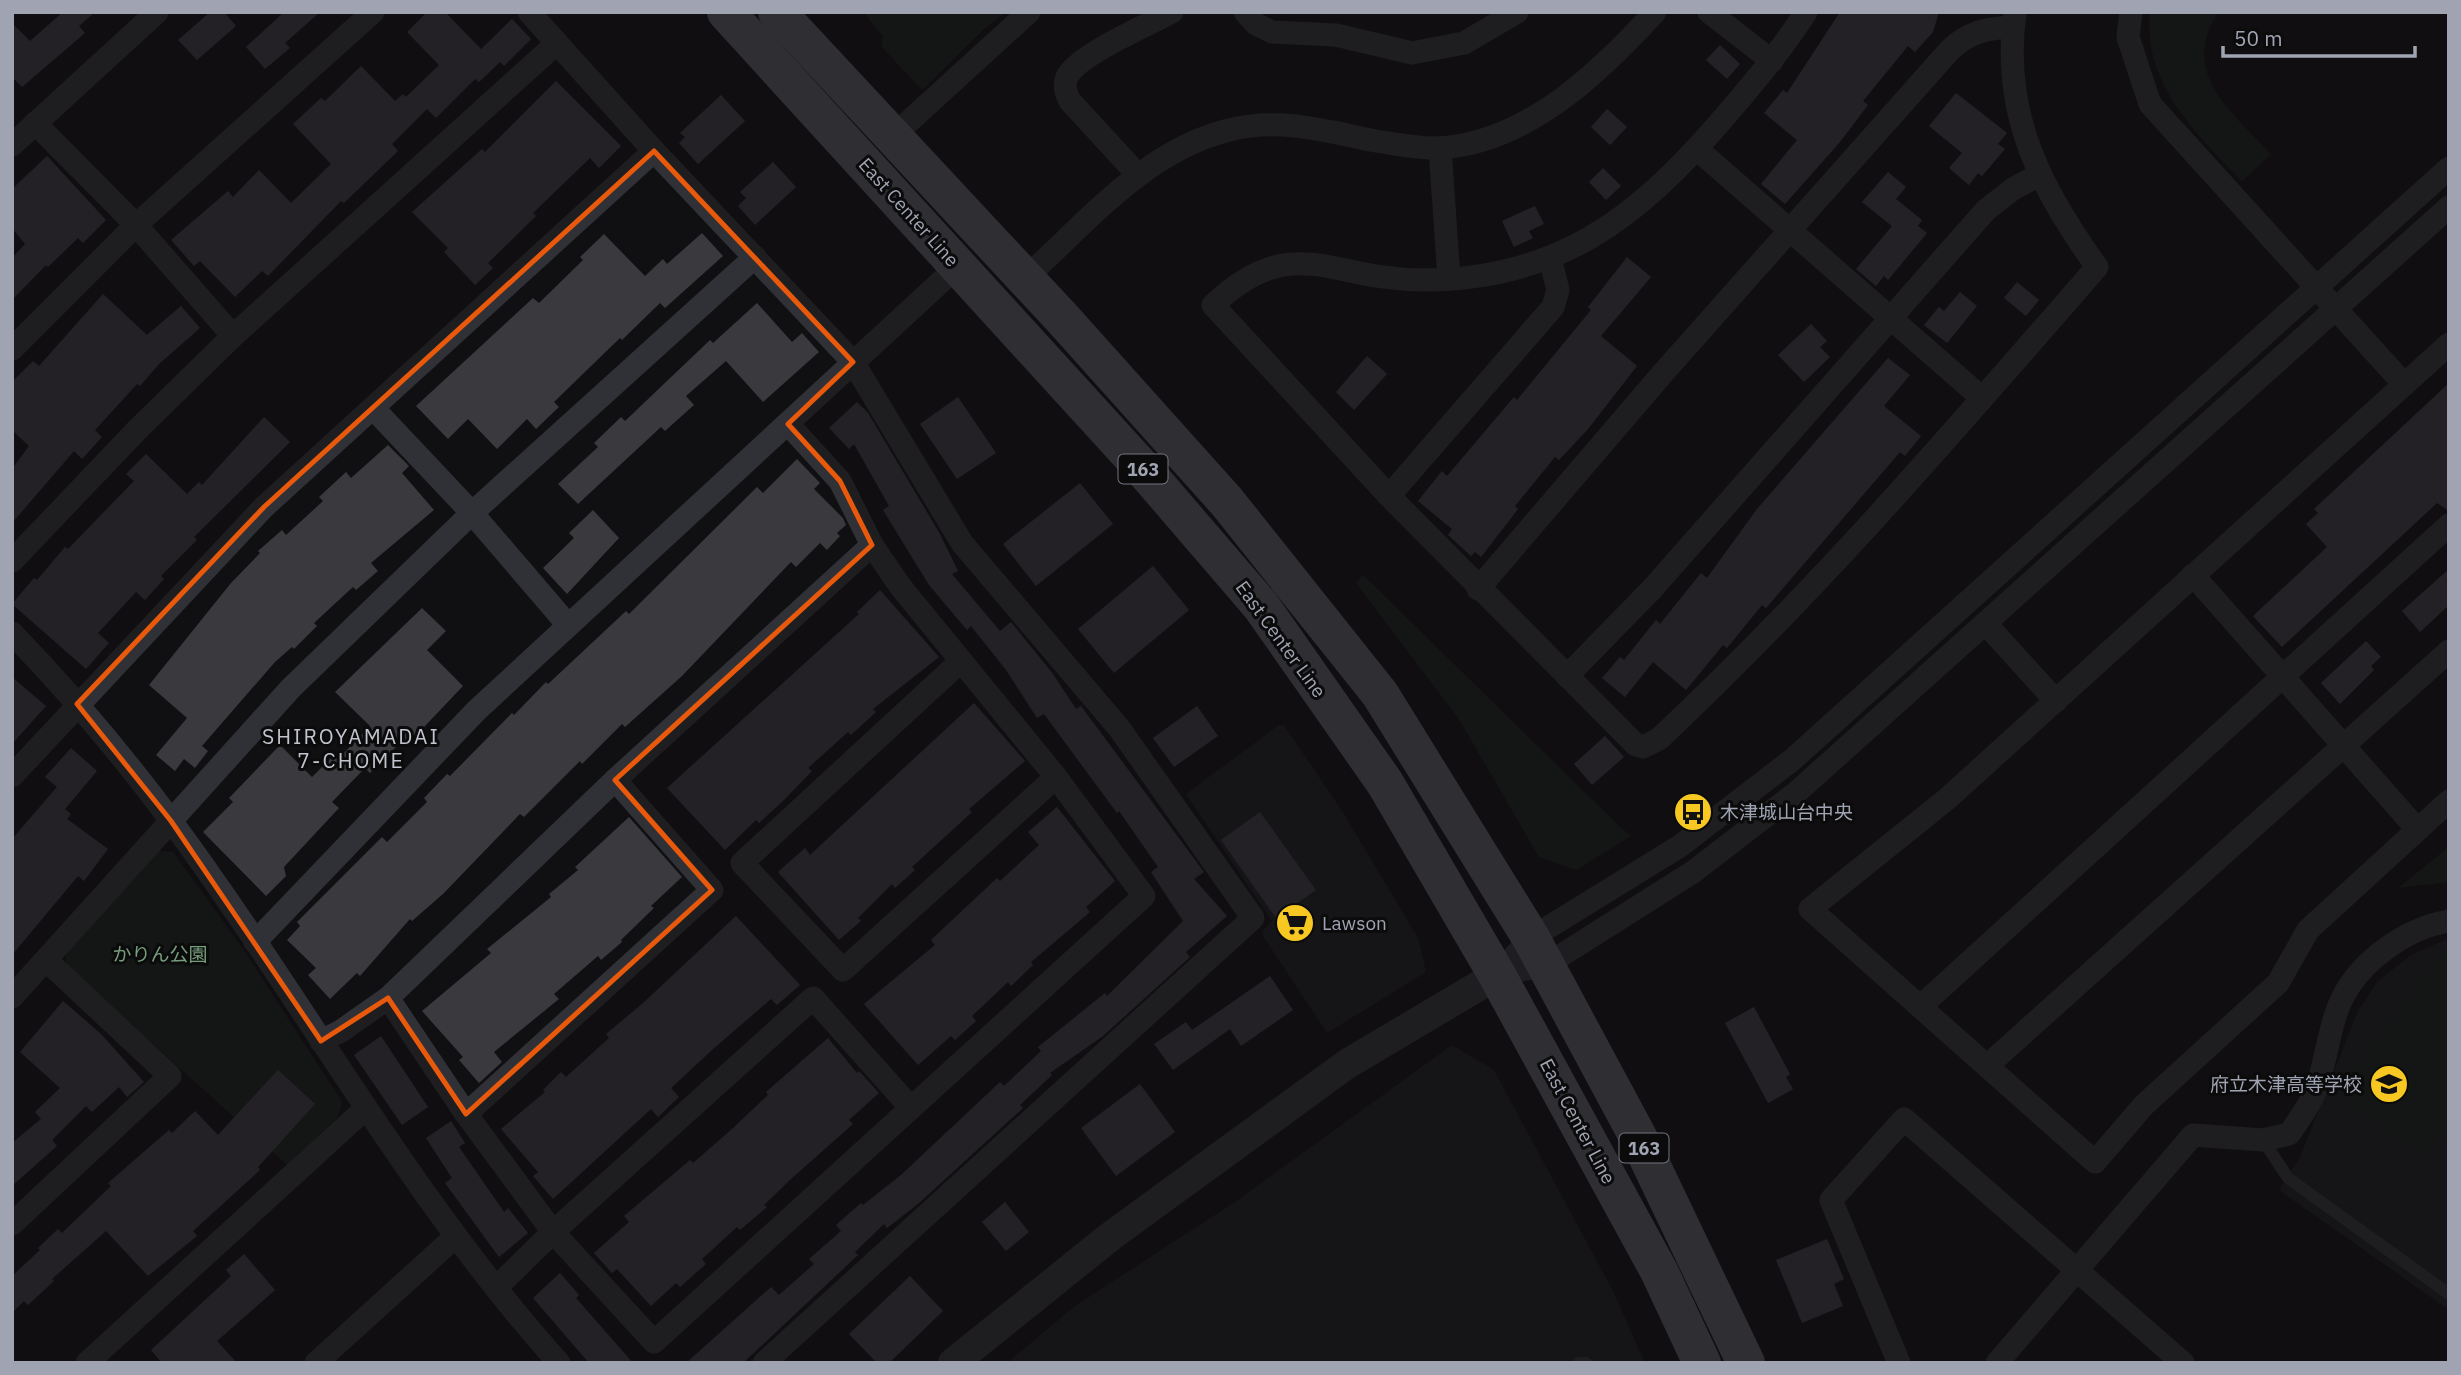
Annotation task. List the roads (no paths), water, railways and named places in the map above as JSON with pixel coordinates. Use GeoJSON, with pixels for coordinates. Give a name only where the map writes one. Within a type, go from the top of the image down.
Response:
{"type":"FeatureCollection","features":[{"type":"Feature","properties":{"kind":"highway","name":"East Center Line"},"geometry":{"type":"LineString","coordinates":[[726,12],[1144,470],[1261,606],[1385,783],[1497,975],[1659,1271],[1702,1363]]}},
{"type":"Feature","properties":{"kind":"highway","name":"East Center Line"},"geometry":{"type":"LineString","coordinates":[[777,12],[1227,502],[1363,673],[1453,807],[1538,952],[1643,1146],[1746,1363]]}},
{"type":"Feature","properties":{"kind":"street"},"geometry":{"type":"LineString","coordinates":[[12,145],[157,12]]}},
{"type":"Feature","properties":{"kind":"street"},"geometry":{"type":"LineString","coordinates":[[12,349],[136,225],[373,12]]}},
{"type":"Feature","properties":{"kind":"street"},"geometry":{"type":"LineString","coordinates":[[529,12],[853,362],[962,543],[1119,728],[1254,918],[764,1363]]}},
{"type":"Feature","properties":{"kind":"street"},"geometry":{"type":"LineString","coordinates":[[893,136],[1029,12]]}},
{"type":"Feature","properties":{"kind":"street"},"geometry":{"type":"LineString","coordinates":[[1137,174],[1070,101],[1065,85],[1069,73],[1105,47],[1172,12]]}},
{"type":"Feature","properties":{"kind":"street"},"geometry":{"type":"LineString","coordinates":[[1245,12],[1256,24],[1272,32],[1336,35],[1412,53],[1464,43],[1517,12]]}},
{"type":"Feature","properties":{"kind":"street"},"geometry":{"type":"LineString","coordinates":[[1024,278],[1137,174],[1206,137],[1250,126],[1315,127],[1392,144],[1440,148],[1504,132],[1536,117],[1573,91],[1655,12]]}},
{"type":"Feature","properties":{"kind":"street"},"geometry":{"type":"LineString","coordinates":[[1709,12],[1772,61]]}},
{"type":"Feature","properties":{"kind":"street"},"geometry":{"type":"LineString","coordinates":[[1478,589],[1663,373],[1958,42],[1979,30],[2014,20],[2016,102],[2039,176],[2062,219],[2097,267],[1774,628],[1649,746],[1636,745],[1478,589],[1388,496],[1213,305],[1237,282],[1254,273],[1289,263],[1326,266],[1379,277],[1425,280],[1473,276],[1550,258],[1623,218],[1673,175],[1772,61],[1806,12]]}},
{"type":"Feature","properties":{"kind":"street"},"geometry":{"type":"LineString","coordinates":[[2131,12],[2128,37],[2150,104],[2403,383]]}},
{"type":"Feature","properties":{"kind":"street"},"geometry":{"type":"LineString","coordinates":[[12,561],[138,429],[233,336],[557,43]]}},
{"type":"Feature","properties":{"kind":"street"},"geometry":{"type":"LineString","coordinates":[[35,123],[136,225],[233,336]]}},
{"type":"Feature","properties":{"kind":"street"},"geometry":{"type":"LineString","coordinates":[[1440,148],[1449,278]]}},
{"type":"Feature","properties":{"kind":"street"},"geometry":{"type":"LineString","coordinates":[[1697,149],[1982,398]]}},
{"type":"Feature","properties":{"kind":"street"},"geometry":{"type":"LineString","coordinates":[[12,776],[264,507],[654,150]]}},
{"type":"Feature","properties":{"kind":"street"},"geometry":{"type":"LineString","coordinates":[[1538,952],[1792,760],[2449,168]]}},
{"type":"Feature","properties":{"kind":"street"},"geometry":{"type":"LineString","coordinates":[[1567,676],[1652,589],[1986,210],[2013,189],[2039,176]]}},
{"type":"Feature","properties":{"kind":"street"},"geometry":{"type":"LineString","coordinates":[[963,1360],[1111,1236],[1347,1064],[1538,952],[1693,872],[1776,808],[1987,625],[2449,207]]}},
{"type":"Feature","properties":{"kind":"street"},"geometry":{"type":"LineString","coordinates":[[12,997],[291,688],[472,513],[755,257]]}},
{"type":"Feature","properties":{"kind":"street"},"geometry":{"type":"LineString","coordinates":[[1388,496],[1553,307],[1558,290],[1550,258]]}},
{"type":"Feature","properties":{"kind":"street"},"geometry":{"type":"LineString","coordinates":[[255,942],[477,710],[958,266]]}},
{"type":"Feature","properties":{"kind":"street"},"geometry":{"type":"LineString","coordinates":[[2449,344],[1947,799],[1810,909],[2095,1162],[2144,1105],[2278,983],[2308,930],[2449,801]]}},
{"type":"Feature","properties":{"kind":"street"},"geometry":{"type":"LineString","coordinates":[[373,408],[472,513],[568,625]]}},
{"type":"Feature","properties":{"kind":"street"},"geometry":{"type":"LineString","coordinates":[[388,998],[466,1114],[553,1232],[654,1342],[1144,896],[1056,777],[900,586],[872,545],[839,481],[788,424]]}},
{"type":"Feature","properties":{"kind":"street"},"geometry":{"type":"LineString","coordinates":[[1920,1006],[2449,525]]}},
{"type":"Feature","properties":{"kind":"street"},"geometry":{"type":"LineString","coordinates":[[321,1041],[341,1031],[388,998],[615,780],[872,545]]}},
{"type":"Feature","properties":{"kind":"street"},"geometry":{"type":"LineString","coordinates":[[2193,575],[2280,677],[2417,829]]}},
{"type":"Feature","properties":{"kind":"street"},"geometry":{"type":"LineString","coordinates":[[1987,625],[2056,701]]}},
{"type":"Feature","properties":{"kind":"street"},"geometry":{"type":"LineString","coordinates":[[12,633],[77,704],[172,821],[365,1109],[455,1237],[497,1287],[551,1360]]}},
{"type":"Feature","properties":{"kind":"street"},"geometry":{"type":"LineString","coordinates":[[1988,1065],[2341,745],[2449,651]]}},
{"type":"Feature","properties":{"kind":"street"},"geometry":{"type":"LineString","coordinates":[[961,662],[742,863],[843,970],[1056,777]]}},
{"type":"Feature","properties":{"kind":"street"},"geometry":{"type":"LineString","coordinates":[[466,1114],[712,890],[615,780]]}},
{"type":"Feature","properties":{"kind":"street"},"geometry":{"type":"LineString","coordinates":[[1997,1363],[2079,1271],[2193,1135],[2263,1140],[2289,1134],[2311,1101],[2340,1002],[2360,975],[2390,944],[2430,924],[2449,921]]}},
{"type":"Feature","properties":{"kind":"street"},"geometry":{"type":"LineString","coordinates":[[12,1224],[170,1076],[46,960]]}},
{"type":"Feature","properties":{"kind":"street"},"geometry":{"type":"LineString","coordinates":[[497,1287],[553,1232],[813,998],[911,1108]]}},
{"type":"Feature","properties":{"kind":"street"},"geometry":{"type":"LineString","coordinates":[[87,1363],[365,1109]]}},
{"type":"Feature","properties":{"kind":"street"},"geometry":{"type":"LineString","coordinates":[[1899,1363],[1831,1200],[1904,1119],[2183,1363]]}},
{"type":"Feature","properties":{"kind":"street"},"geometry":{"type":"LineString","coordinates":[[316,1363],[455,1237]]}},
{"type":"Feature","properties":{"kind":"lane"},"geometry":{"type":"LineString","coordinates":[[2263,1140],[2288,1178],[2449,1294]]}},
{"type":"Feature","properties":{"kind":"lane"},"geometry":{"type":"LineString","coordinates":[[1579,1363],[1586,1363]]}},
{"type":"Feature","properties":{"kind":"place","name":"木津城山台中央"},"geometry":{"type":"Point","coordinates":[1693,812]}},
{"type":"Feature","properties":{"kind":"place","name":"Lawson"},"geometry":{"type":"Point","coordinates":[1295,923]}},
{"type":"Feature","properties":{"kind":"place","name":"府立木津高等学校"},"geometry":{"type":"Point","coordinates":[2389,1084]}},
{"type":"Feature","properties":{"kind":"district","name":"SHIROYAMADAI 7-CHOME"},"geometry":{"type":"Point","coordinates":[351,748]}},
{"type":"Feature","properties":{"kind":"park label","name":"かりん公園"},"geometry":{"type":"Point","coordinates":[160,954]}}]}
